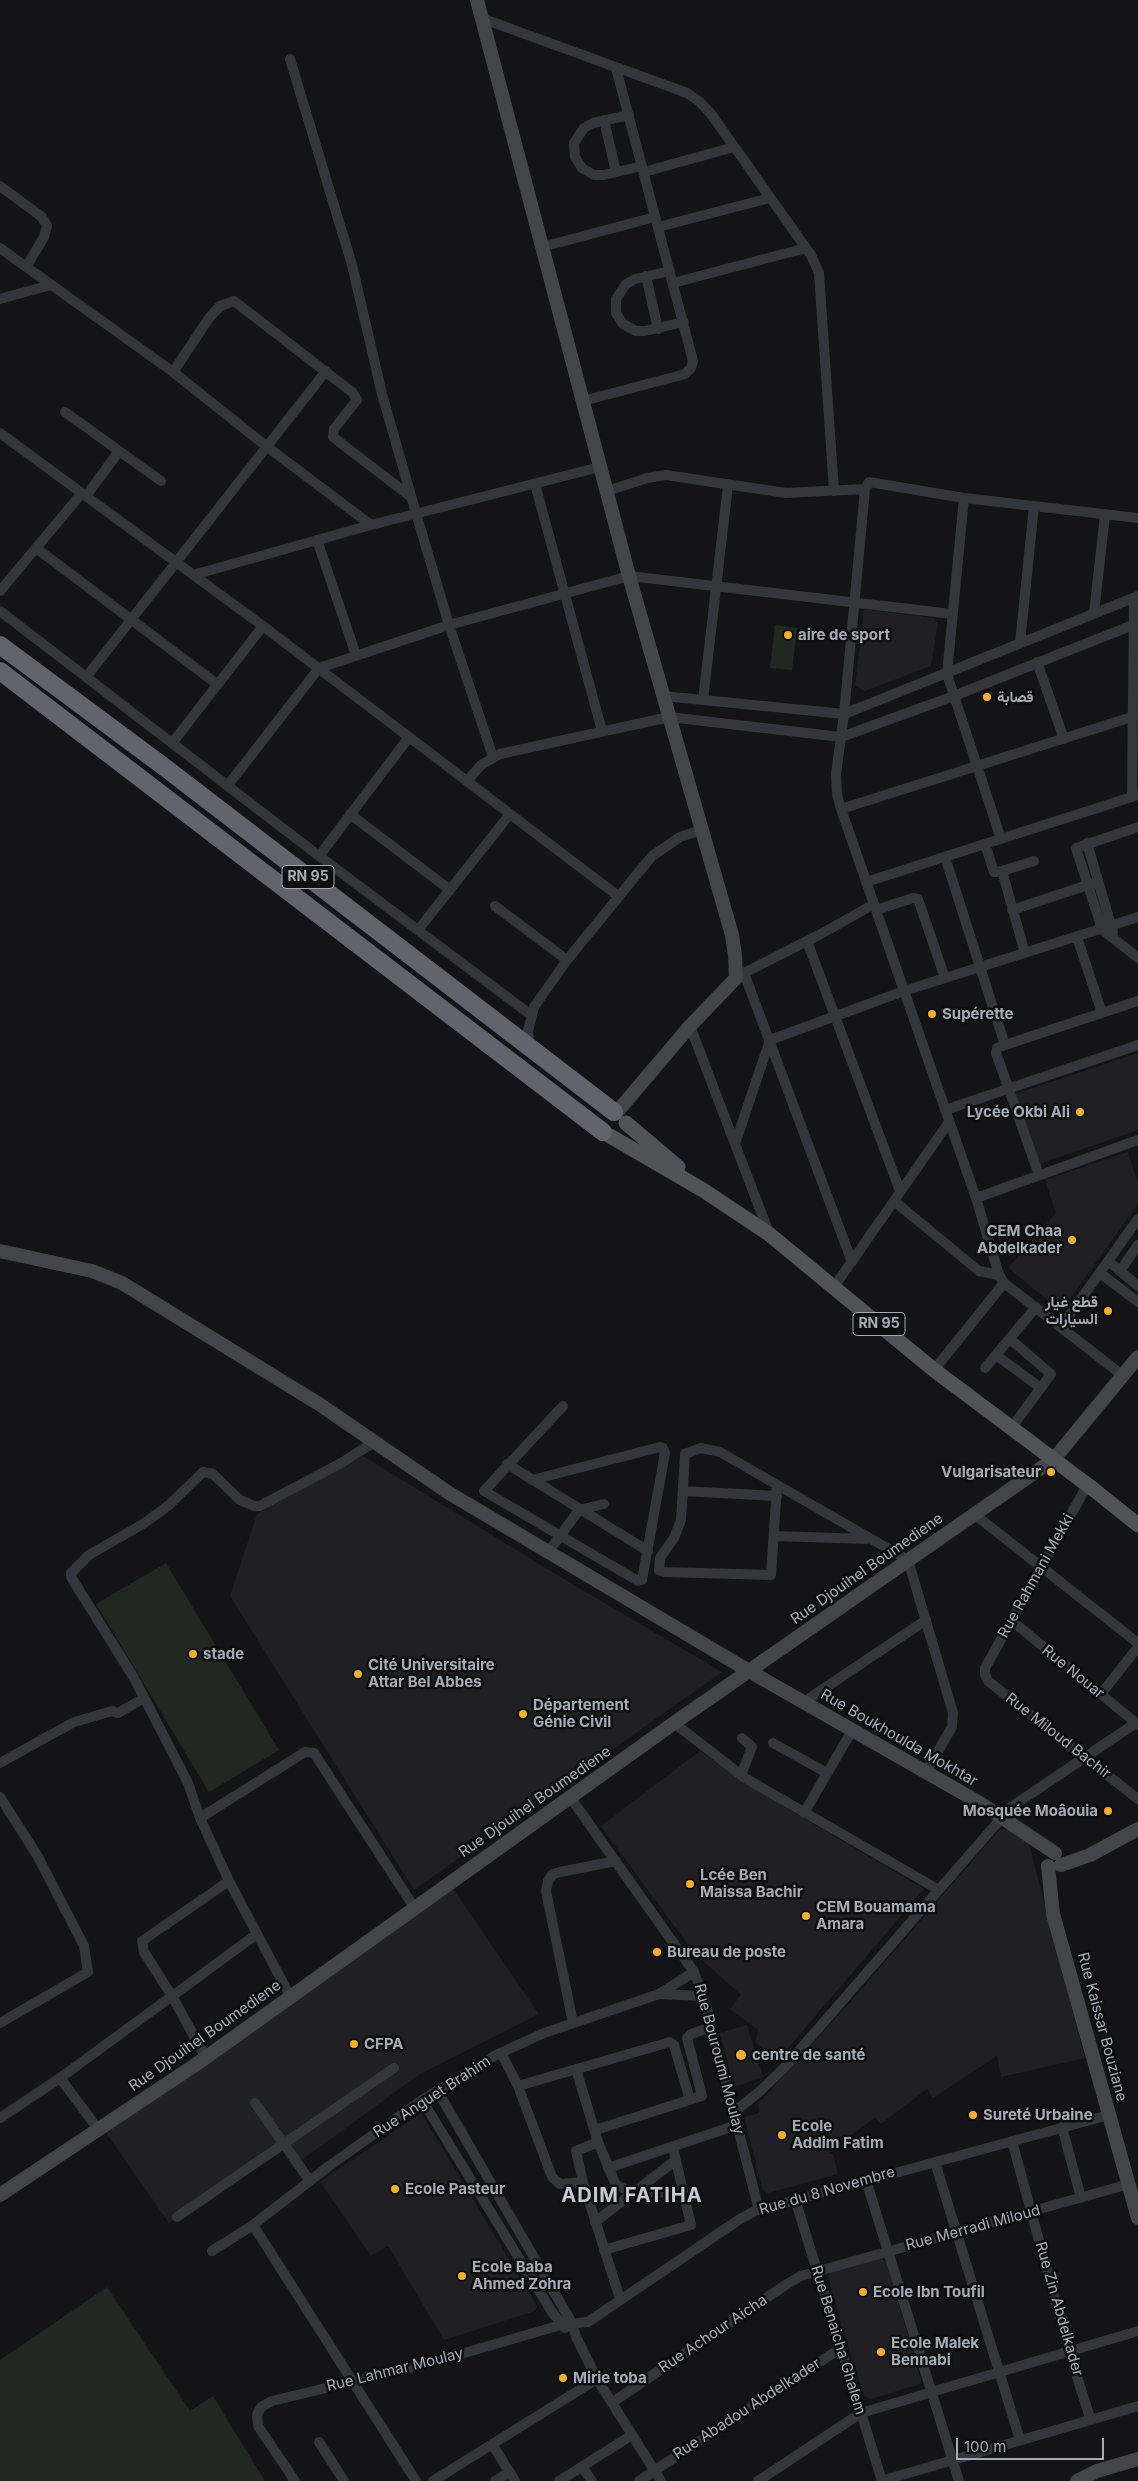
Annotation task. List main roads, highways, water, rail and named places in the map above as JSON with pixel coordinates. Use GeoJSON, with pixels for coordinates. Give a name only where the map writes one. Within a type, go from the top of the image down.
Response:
{"type":"FeatureCollection","features":[{"type":"Feature","properties":{"kind":"highway","name":"RN 95"},"geometry":{"type":"LineString","coordinates":[[0,645],[163,766],[620,1116]]}},
{"type":"Feature","properties":{"kind":"highway","name":"RN 95"},"geometry":{"type":"LineString","coordinates":[[0,671],[606,1134]]}},
{"type":"Feature","properties":{"kind":"main road"},"geometry":{"type":"LineString","coordinates":[[477,0],[629,576],[732,935],[740,975],[690,1026],[639,1084],[620,1116],[621,1134],[606,1134],[600,1124],[603,1117],[620,1116]]}},
{"type":"Feature","properties":{"kind":"main road","name":"RN 95"},"geometry":{"type":"LineString","coordinates":[[620,1116],[703,1190]]}},
{"type":"Feature","properties":{"kind":"main road","name":"RN 95"},"geometry":{"type":"LineString","coordinates":[[606,1134],[703,1190],[769,1234],[934,1370],[1054,1459]]}},
{"type":"Feature","properties":{"kind":"main road","name":"Rue Boukhoulda Mokhtar"},"geometry":{"type":"LineString","coordinates":[[0,1252],[92,1271],[122,1283],[319,1404],[449,1492],[749,1671],[853,1729],[1002,1817],[1032,1836],[1054,1861]]}},
{"type":"Feature","properties":{"kind":"main road","name":"Rue Djouihel Boumediene"},"geometry":{"type":"LineString","coordinates":[[0,2194],[206,2058],[414,1907],[674,1723],[1054,1459],[1122,1375],[1136,1363]]}},
{"type":"Feature","properties":{"kind":"main road"},"geometry":{"type":"LineString","coordinates":[[1054,1459],[1138,1525]]}},
{"type":"Feature","properties":{"kind":"main road"},"geometry":{"type":"LineString","coordinates":[[1054,1861],[1090,1855],[1138,1830]]}},
{"type":"Feature","properties":{"kind":"main road","name":"Rue Kaissar Bouziane"},"geometry":{"type":"LineString","coordinates":[[1054,1861],[1052,1903],[1138,2218]]}},
{"type":"Feature","properties":{"kind":"main road"},"geometry":{"type":"LineString","coordinates":[[1077,2481],[1097,2471],[1138,2459]]}},
{"type":"Feature","properties":{"kind":"place","name":"aire de sport"},"geometry":{"type":"Point","coordinates":[788,635]}},
{"type":"Feature","properties":{"kind":"place","name":"قصابة"},"geometry":{"type":"Point","coordinates":[987,697]}},
{"type":"Feature","properties":{"kind":"place","name":"Supérette"},"geometry":{"type":"Point","coordinates":[932,1014]}},
{"type":"Feature","properties":{"kind":"place","name":"Lycée Okbi Ali"},"geometry":{"type":"Point","coordinates":[1080,1112]}},
{"type":"Feature","properties":{"kind":"place","name":"CEM Chaa Abdelkader"},"geometry":{"type":"Point","coordinates":[1072,1240]}},
{"type":"Feature","properties":{"kind":"place","name":"قطع غيار السيارات"},"geometry":{"type":"Point","coordinates":[1108,1311]}},
{"type":"Feature","properties":{"kind":"place","name":"Vulgarisateur"},"geometry":{"type":"Point","coordinates":[1051,1472]}},
{"type":"Feature","properties":{"kind":"place","name":"stade"},"geometry":{"type":"Point","coordinates":[193,1654]}},
{"type":"Feature","properties":{"kind":"place","name":"Cité Universitaire Attar Bel Abbes"},"geometry":{"type":"Point","coordinates":[358,1674]}},
{"type":"Feature","properties":{"kind":"place","name":"Département Génie Civil"},"geometry":{"type":"Point","coordinates":[523,1714]}},
{"type":"Feature","properties":{"kind":"place","name":"Mosquée Moâouia"},"geometry":{"type":"Point","coordinates":[1108,1811]}},
{"type":"Feature","properties":{"kind":"place","name":"Lcée Ben Maissa Bachir"},"geometry":{"type":"Point","coordinates":[690,1884]}},
{"type":"Feature","properties":{"kind":"place","name":"CEM Bouamama Amara"},"geometry":{"type":"Point","coordinates":[806,1916]}},
{"type":"Feature","properties":{"kind":"place","name":"Bureau de poste"},"geometry":{"type":"Point","coordinates":[657,1952]}},
{"type":"Feature","properties":{"kind":"place","name":"CFPA"},"geometry":{"type":"Point","coordinates":[354,2044]}},
{"type":"Feature","properties":{"kind":"place","name":"centre de santé"},"geometry":{"type":"Point","coordinates":[741,2055]}},
{"type":"Feature","properties":{"kind":"place","name":"Sureté Urbaine"},"geometry":{"type":"Point","coordinates":[973,2115]}},
{"type":"Feature","properties":{"kind":"place","name":"Ecole Addim Fatim"},"geometry":{"type":"Point","coordinates":[782,2135]}},
{"type":"Feature","properties":{"kind":"place","name":"Ecole Pasteur"},"geometry":{"type":"Point","coordinates":[395,2189]}},
{"type":"Feature","properties":{"kind":"place","name":"Ecole Baba Ahmed Zohra"},"geometry":{"type":"Point","coordinates":[462,2276]}},
{"type":"Feature","properties":{"kind":"place","name":"Ecole Ibn Toufil"},"geometry":{"type":"Point","coordinates":[863,2292]}},
{"type":"Feature","properties":{"kind":"place","name":"Ecole Malek Bennabi"},"geometry":{"type":"Point","coordinates":[881,2352]}},
{"type":"Feature","properties":{"kind":"place","name":"Mirie toba"},"geometry":{"type":"Point","coordinates":[563,2378]}},
{"type":"Feature","properties":{"kind":"district","name":"ADIM FATIHA"},"geometry":{"type":"Point","coordinates":[632,2196]}}]}
